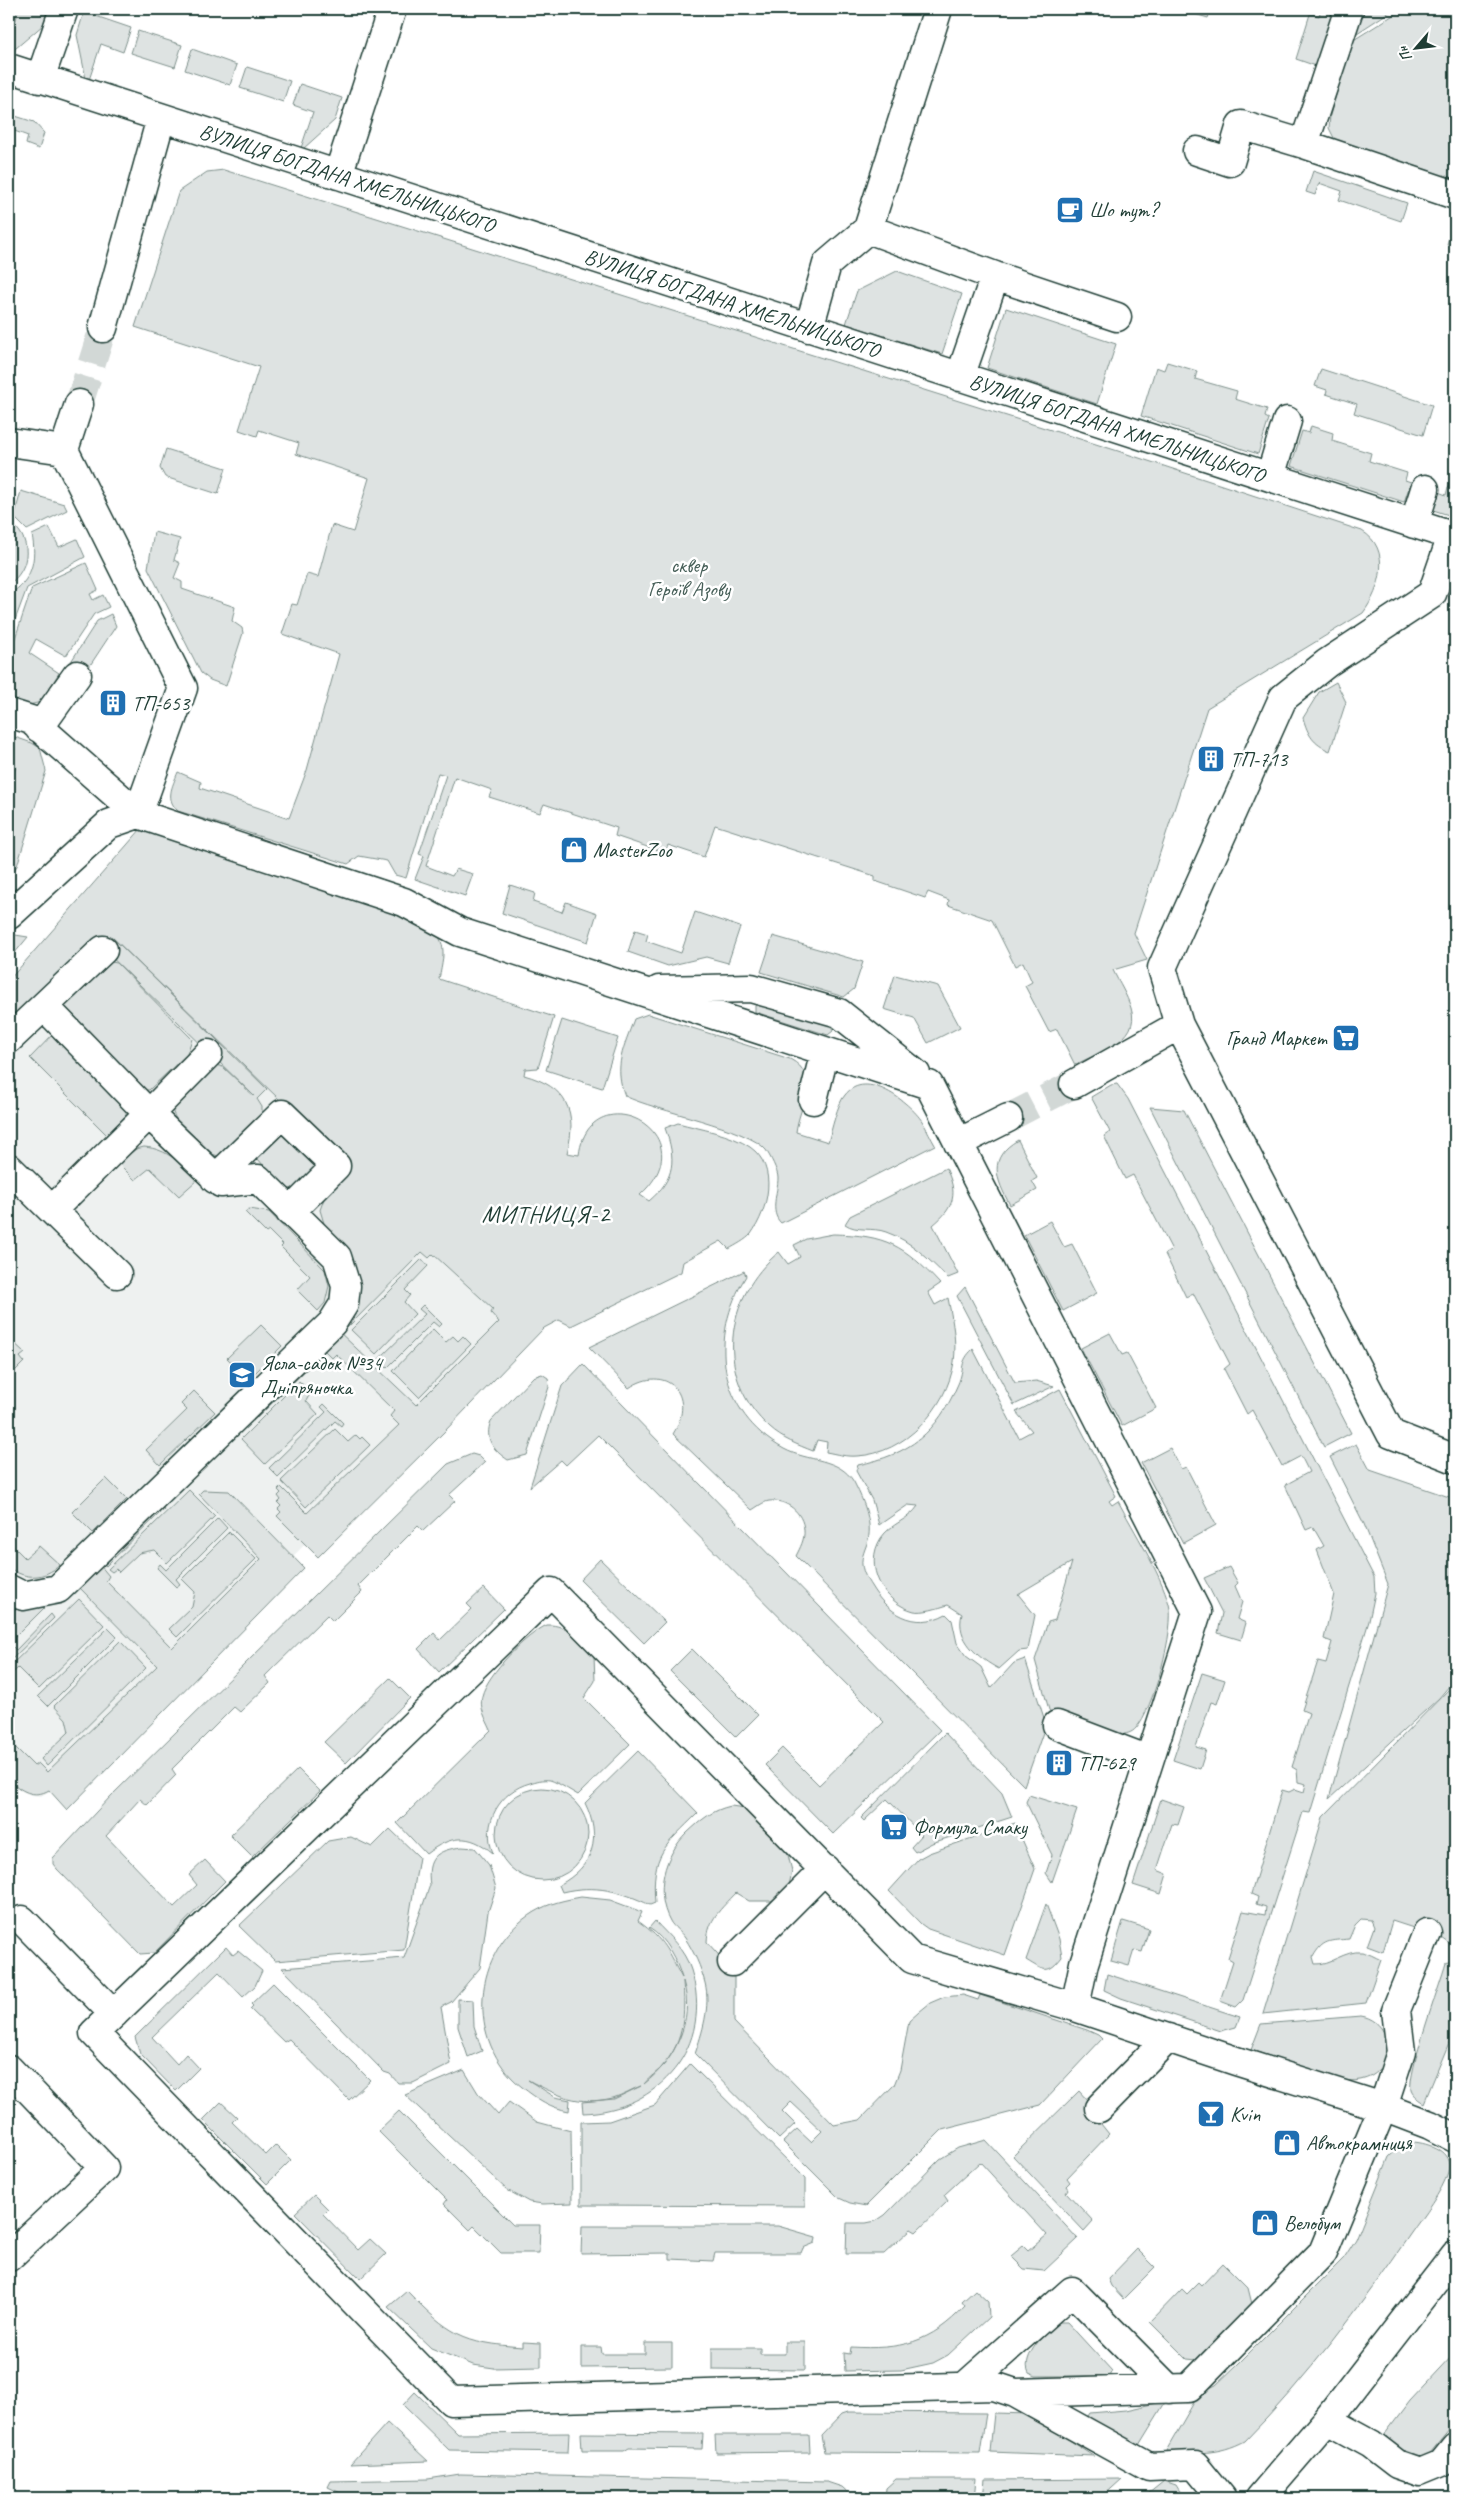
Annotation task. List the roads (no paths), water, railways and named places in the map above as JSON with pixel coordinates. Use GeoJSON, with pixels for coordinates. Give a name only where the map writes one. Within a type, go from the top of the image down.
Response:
{"type":"FeatureCollection","features":[{"type":"Feature","properties":{"kind":"street"},"geometry":{"type":"LineString","coordinates":[[40,79],[64,9]]}},
{"type":"Feature","properties":{"kind":"street"},"geometry":{"type":"LineString","coordinates":[[338,175],[392,9]]}},
{"type":"Feature","properties":{"kind":"street"},"geometry":{"type":"LineString","coordinates":[[809,328],[827,264],[868,229],[938,9]]}},
{"type":"Feature","properties":{"kind":"street"},"geometry":{"type":"LineString","coordinates":[[1304,144],[1349,9]]}},
{"type":"Feature","properties":{"kind":"street","name":"ВУЛИЦЯ БОГДАНА ХМЕЛЬНИЦЬКОГО"},"geometry":{"type":"LineString","coordinates":[[9,68],[1454,537]]}},
{"type":"Feature","properties":{"kind":"street"},"geometry":{"type":"LineString","coordinates":[[103,328],[161,118]]}},
{"type":"Feature","properties":{"kind":"street"},"geometry":{"type":"LineString","coordinates":[[1197,151],[1230,162],[1240,125],[1304,144],[1455,195]]}},
{"type":"Feature","properties":{"kind":"street"},"geometry":{"type":"LineString","coordinates":[[868,229],[995,276],[1117,317]]}},
{"type":"Feature","properties":{"kind":"street"},"geometry":{"type":"LineString","coordinates":[[960,377],[995,276]]}},
{"type":"Feature","properties":{"kind":"street"},"geometry":{"type":"LineString","coordinates":[[79,404],[64,450],[183,688],[138,814]]}},
{"type":"Feature","properties":{"kind":"street"},"geometry":{"type":"LineString","coordinates":[[1270,477],[1287,421]]}},
{"type":"Feature","properties":{"kind":"street"},"geometry":{"type":"LineString","coordinates":[[9,442],[64,450]]}},
{"type":"Feature","properties":{"kind":"street"},"geometry":{"type":"LineString","coordinates":[[1414,524],[1425,489]]}},
{"type":"Feature","properties":{"kind":"street"},"geometry":{"type":"LineString","coordinates":[[1454,537],[1432,594],[1327,663],[1283,698],[1162,968],[1179,1025],[1392,1434],[1455,1459]]}},
{"type":"Feature","properties":{"kind":"street"},"geometry":{"type":"LineString","coordinates":[[39,728],[77,675]]}},
{"type":"Feature","properties":{"kind":"street"},"geometry":{"type":"LineString","coordinates":[[9,713],[31,720],[138,814],[404,902],[460,932],[929,1085]]}},
{"type":"Feature","properties":{"kind":"street"},"geometry":{"type":"LineString","coordinates":[[9,915],[109,824],[138,814]]}},
{"type":"Feature","properties":{"kind":"street"},"geometry":{"type":"LineString","coordinates":[[9,1039],[103,950]]}},
{"type":"Feature","properties":{"kind":"street"},"geometry":{"type":"LineString","coordinates":[[638,990],[751,988],[839,1013],[929,1085],[1197,1612],[1084,1963],[1075,2007]]}},
{"type":"Feature","properties":{"kind":"street"},"geometry":{"type":"LineString","coordinates":[[9,1589],[24,1596],[58,1589],[332,1323],[344,1304],[346,1286],[337,1257],[258,1179],[221,1184],[149,1114],[44,1006]]}},
{"type":"Feature","properties":{"kind":"street"},"geometry":{"type":"LineString","coordinates":[[1074,1084],[1179,1025]]}},
{"type":"Feature","properties":{"kind":"street"},"geometry":{"type":"LineString","coordinates":[[813,1100],[825,1051]]}},
{"type":"Feature","properties":{"kind":"street"},"geometry":{"type":"LineString","coordinates":[[52,1210],[208,1054]]}},
{"type":"Feature","properties":{"kind":"street"},"geometry":{"type":"LineString","coordinates":[[216,1179],[282,1114],[336,1166],[290,1212]]}},
{"type":"Feature","properties":{"kind":"street"},"geometry":{"type":"LineString","coordinates":[[958,1143],[1008,1118]]}},
{"type":"Feature","properties":{"kind":"street"},"geometry":{"type":"LineString","coordinates":[[9,1168],[117,1274]]}},
{"type":"Feature","properties":{"kind":"street"},"geometry":{"type":"LineString","coordinates":[[1222,2498],[1195,2465],[1148,2467],[1015,2393],[994,2386],[451,2401],[94,2033],[551,1592],[912,1959],[1075,2007],[1383,2107],[1430,2125],[1455,2138]]}},
{"type":"Feature","properties":{"kind":"street"},"geometry":{"type":"LineString","coordinates":[[1057,1725],[1149,1760]]}},
{"type":"Feature","properties":{"kind":"street"},"geometry":{"type":"LineString","coordinates":[[732,1962],[825,1869]]}},
{"type":"Feature","properties":{"kind":"street"},"geometry":{"type":"LineString","coordinates":[[22,1920],[114,2014]]}},
{"type":"Feature","properties":{"kind":"street"},"geometry":{"type":"LineString","coordinates":[[1015,2393],[1189,2388],[1324,2252],[1383,2107],[1401,2052],[1396,2010],[1427,1933]]}},
{"type":"Feature","properties":{"kind":"street"},"geometry":{"type":"LineString","coordinates":[[1099,2108],[1168,2038]]}},
{"type":"Feature","properties":{"kind":"street"},"geometry":{"type":"LineString","coordinates":[[9,2069],[104,2168],[9,2257]]}},
{"type":"Feature","properties":{"kind":"street"},"geometry":{"type":"LineString","coordinates":[[1260,2498],[1327,2420],[1455,2255]]}},
{"type":"Feature","properties":{"kind":"street"},"geometry":{"type":"LineString","coordinates":[[964,2387],[1072,2291],[1169,2389]]}},
{"type":"Feature","properties":{"kind":"street"},"geometry":{"type":"LineString","coordinates":[[1327,2420],[1372,2444],[1397,2464],[1420,2472],[1442,2463],[1455,2447]]}},
{"type":"Feature","properties":{"kind":"tunnel"},"geometry":{"type":"LineString","coordinates":[[79,404],[103,328]]}},
{"type":"Feature","properties":{"kind":"tunnel"},"geometry":{"type":"LineString","coordinates":[[1008,1118],[1074,1084]]}},
{"type":"Feature","properties":{"kind":"place","name":"Шо тут?"},"geometry":{"type":"Point","coordinates":[1070,210]}},
{"type":"Feature","properties":{"kind":"place","name":"ТП-653"},"geometry":{"type":"Point","coordinates":[113,703]}},
{"type":"Feature","properties":{"kind":"place","name":"ТП-713"},"geometry":{"type":"Point","coordinates":[1211,759]}},
{"type":"Feature","properties":{"kind":"place","name":"MasterZoo"},"geometry":{"type":"Point","coordinates":[574,850]}},
{"type":"Feature","properties":{"kind":"place","name":"Гранд Маркет"},"geometry":{"type":"Point","coordinates":[1346,1038]}},
{"type":"Feature","properties":{"kind":"place","name":"Ясла-садок №34 Дніпряночка"},"geometry":{"type":"Point","coordinates":[242,1375]}},
{"type":"Feature","properties":{"kind":"place","name":"ТП-629"},"geometry":{"type":"Point","coordinates":[1059,1763]}},
{"type":"Feature","properties":{"kind":"place","name":"Формула Смаку"},"geometry":{"type":"Point","coordinates":[894,1827]}},
{"type":"Feature","properties":{"kind":"place","name":"Kvin"},"geometry":{"type":"Point","coordinates":[1211,2114]}},
{"type":"Feature","properties":{"kind":"place","name":"Автокрамниця"},"geometry":{"type":"Point","coordinates":[1287,2143]}},
{"type":"Feature","properties":{"kind":"place","name":"Велобум"},"geometry":{"type":"Point","coordinates":[1265,2223]}},
{"type":"Feature","properties":{"kind":"district","name":"МИТНИЦЯ-2"},"geometry":{"type":"Point","coordinates":[546,1214]}},
{"type":"Feature","properties":{"kind":"park label","name":"сквер Героїв Азову"},"geometry":{"type":"Point","coordinates":[689,577]}}]}
